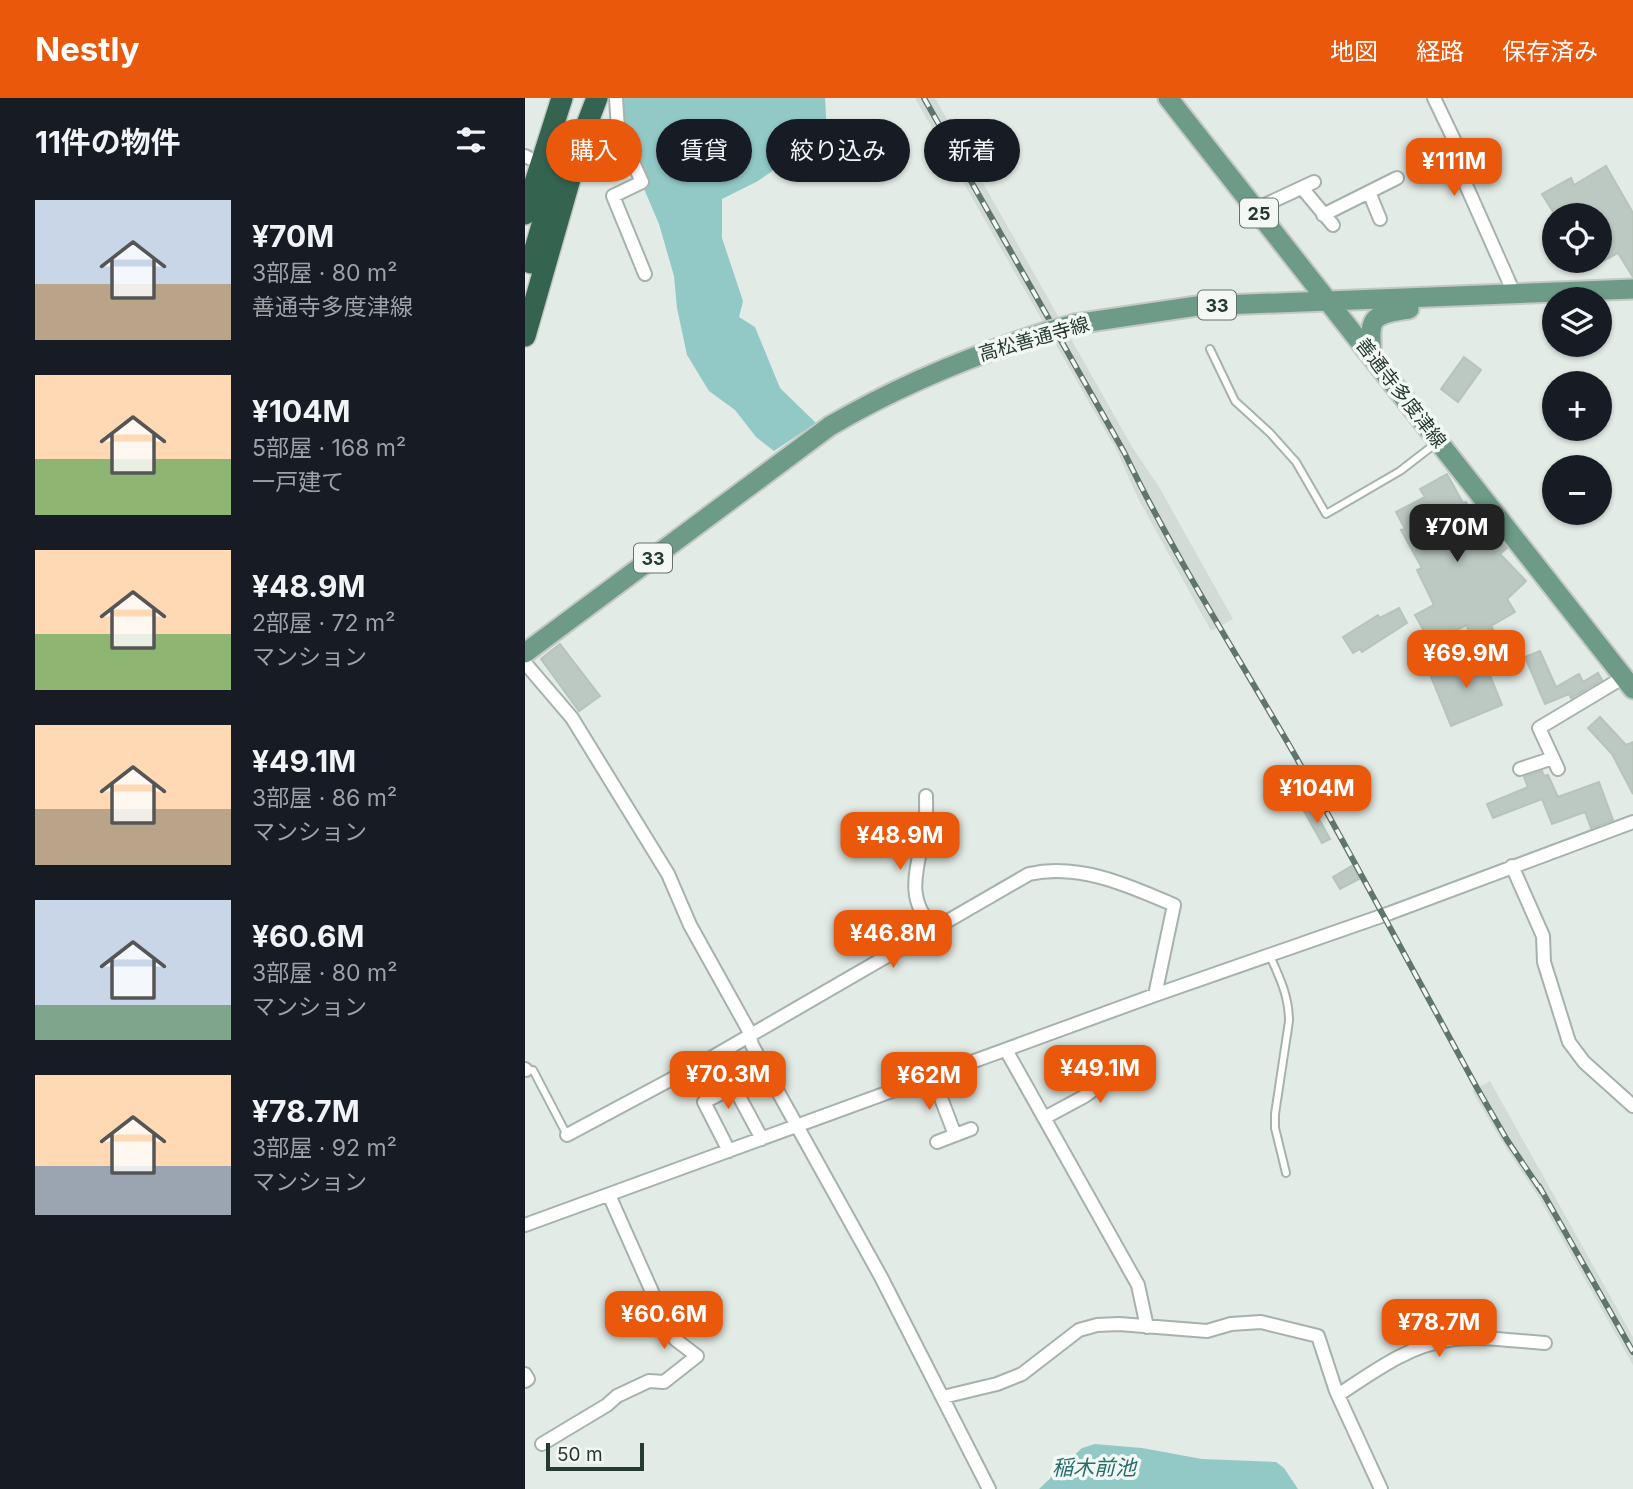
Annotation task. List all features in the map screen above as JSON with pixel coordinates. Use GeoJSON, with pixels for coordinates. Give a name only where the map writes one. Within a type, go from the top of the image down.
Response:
{"type":"FeatureCollection","features":[{"type":"Feature","properties":{"kind":"highway"},"geometry":{"type":"LineString","coordinates":[[526,161],[547,98]]}},
{"type":"Feature","properties":{"kind":"highway"},"geometry":{"type":"LineString","coordinates":[[525,214],[581,98]]}},
{"type":"Feature","properties":{"kind":"highway"},"geometry":{"type":"LineString","coordinates":[[525,286],[581,98]]}},
{"type":"Feature","properties":{"kind":"highway"},"geometry":{"type":"LineString","coordinates":[[525,336],[582,136],[581,98]]}},
{"type":"Feature","properties":{"kind":"main road","name":"善通寺多度津線"},"geometry":{"type":"LineString","coordinates":[[1168,98],[1628,683]]}},
{"type":"Feature","properties":{"kind":"main road"},"geometry":{"type":"LineString","coordinates":[[1197,306],[1220,299],[1291,295],[1299,278],[1296,258]]}},
{"type":"Feature","properties":{"kind":"main road","name":"高松善通寺線"},"geometry":{"type":"LineString","coordinates":[[525,653],[830,426],[876,399],[996,348],[1075,324],[1197,306],[1633,289]]}},
{"type":"Feature","properties":{"kind":"main road"},"geometry":{"type":"LineString","coordinates":[[1372,358],[1370,334],[1372,322],[1378,315],[1457,303],[1475,296]]}},
{"type":"Feature","properties":{"kind":"main road"},"geometry":{"type":"LineString","coordinates":[[1350,328],[1349,310],[1360,301]]}},
{"type":"Feature","properties":{"kind":"street"},"geometry":{"type":"LineString","coordinates":[[616,98],[618,129],[642,182],[613,195],[616,220],[645,274]]}},
{"type":"Feature","properties":{"kind":"street"},"geometry":{"type":"LineString","coordinates":[[1434,98],[1468,169],[1466,185],[1510,284]]}},
{"type":"Feature","properties":{"kind":"street"},"geometry":{"type":"LineString","coordinates":[[1323,215],[1397,178]]}},
{"type":"Feature","properties":{"kind":"street"},"geometry":{"type":"LineString","coordinates":[[1256,209],[1314,182]]}},
{"type":"Feature","properties":{"kind":"street"},"geometry":{"type":"LineString","coordinates":[[1302,188],[1333,225]]}},
{"type":"Feature","properties":{"kind":"street"},"geometry":{"type":"LineString","coordinates":[[1369,192],[1380,219]]}},
{"type":"Feature","properties":{"kind":"street"},"geometry":{"type":"LineString","coordinates":[[525,663],[572,718],[668,874],[690,925],[750,1035],[752,1045],[881,1277],[989,1489]]}},
{"type":"Feature","properties":{"kind":"street"},"geometry":{"type":"LineString","coordinates":[[1520,769],[1555,763],[1539,728],[1561,709],[1628,683]]}},
{"type":"Feature","properties":{"kind":"street"},"geometry":{"type":"LineString","coordinates":[[926,796],[925,831],[918,857],[915,899],[926,920],[935,927]]}},
{"type":"Feature","properties":{"kind":"street"},"geometry":{"type":"LineString","coordinates":[[525,1225],[1155,995],[1390,913],[1630,820]]}},
{"type":"Feature","properties":{"kind":"street"},"geometry":{"type":"LineString","coordinates":[[1512,866],[1543,936],[1545,962],[1569,1042],[1584,1062],[1633,1106]]}},
{"type":"Feature","properties":{"kind":"street"},"geometry":{"type":"LineString","coordinates":[[567,1135],[750,1035],[1029,874],[1065,871],[1119,881],[1174,905],[1155,995]]}},
{"type":"Feature","properties":{"kind":"street"},"geometry":{"type":"LineString","coordinates":[[1006,1050],[1137,1285],[1147,1327]]}},
{"type":"Feature","properties":{"kind":"street"},"geometry":{"type":"LineString","coordinates":[[1044,1118],[1085,1096],[1124,1068],[1145,1064]]}},
{"type":"Feature","properties":{"kind":"street"},"geometry":{"type":"LineString","coordinates":[[933,1077],[955,1135]]}},
{"type":"Feature","properties":{"kind":"street"},"geometry":{"type":"LineString","coordinates":[[729,1151],[704,1102],[734,1087],[762,1139]]}},
{"type":"Feature","properties":{"kind":"street"},"geometry":{"type":"LineString","coordinates":[[937,1142],[971,1129]]}},
{"type":"Feature","properties":{"kind":"street"},"geometry":{"type":"LineString","coordinates":[[542,1444],[607,1405],[617,1396],[649,1381],[664,1382],[697,1356],[676,1340],[669,1330],[609,1195]]}},
{"type":"Feature","properties":{"kind":"street"},"geometry":{"type":"LineString","coordinates":[[943,1397],[997,1384],[1022,1374],[1079,1330],[1097,1325],[1119,1324],[1207,1331],[1231,1324],[1261,1322],[1318,1336],[1338,1395],[1381,1489]]}},
{"type":"Feature","properties":{"kind":"street"},"geometry":{"type":"LineString","coordinates":[[1338,1395],[1393,1360],[1433,1343],[1464,1338],[1545,1343]]}},
{"type":"Feature","properties":{"kind":"street"},"geometry":{"type":"LineString","coordinates":[[525,1374],[528,1379],[525,1381]]}},
{"type":"Feature","properties":{"kind":"lane"},"geometry":{"type":"LineString","coordinates":[[1210,349],[1235,401],[1270,433],[1296,462],[1326,514],[1400,471],[1439,441]]}},
{"type":"Feature","properties":{"kind":"lane"},"geometry":{"type":"LineString","coordinates":[[1270,954],[1289,1006],[1275,1114],[1275,1128],[1286,1173]]}},
{"type":"Feature","properties":{"kind":"lane"},"geometry":{"type":"LineString","coordinates":[[525,1069],[533,1070],[567,1135]]}},
{"type":"Feature","properties":{"kind":"shaded area"},"geometry":{"type":"Polygon","coordinates":[[[915,98],[935,98],[947,119],[927,119],[915,98]]]}},
{"type":"Feature","properties":{"kind":"shaded area"},"geometry":{"type":"Polygon","coordinates":[[[963,182],[982,182],[1233,619],[1211,631],[1138,498],[1118,453],[963,182]]]}},
{"type":"Feature","properties":{"kind":"shaded area"},"geometry":{"type":"Polygon","coordinates":[[[1490,1081],[1633,1337],[1633,1365],[1538,1196],[1472,1091],[1490,1081]]]}},
{"type":"Feature","properties":{"kind":"water"},"geometry":{"type":"Polygon","coordinates":[[[623,98],[825,98],[826,119],[766,119],[766,175],[722,199],[722,238],[743,301],[739,317],[755,327],[780,388],[816,423],[774,451],[756,437],[735,410],[709,391],[687,355],[677,308],[674,276],[659,224],[641,182],[642,119],[619,119],[620,101],[623,98]]]}},
{"type":"Feature","properties":{"kind":"water","name":"稲木前池"},"geometry":{"type":"Polygon","coordinates":[[[1095,1444],[1142,1448],[1202,1459],[1276,1462],[1284,1468],[1298,1489],[1039,1489],[1082,1448],[1095,1444]]]}},
{"type":"Feature","properties":{"kind":"building"},"geometry":{"type":"Polygon","coordinates":[[[1606,166],[1633,213],[1633,277],[1618,253],[1612,256],[1612,203],[1548,203],[1542,194],[1571,178],[1574,185],[1606,166]]]}},
{"type":"Feature","properties":{"kind":"building"},"geometry":{"type":"Polygon","coordinates":[[[1464,357],[1481,370],[1458,402],[1441,389],[1464,357]]]}},
{"type":"Feature","properties":{"kind":"building"},"geometry":{"type":"Polygon","coordinates":[[[1447,474],[1463,503],[1466,502],[1482,537],[1492,529],[1507,548],[1500,554],[1526,581],[1507,599],[1515,612],[1491,626],[1493,629],[1473,639],[1466,625],[1431,644],[1415,615],[1434,605],[1417,570],[1422,568],[1401,530],[1405,529],[1396,512],[1425,497],[1420,489],[1447,474]]]}},
{"type":"Feature","properties":{"kind":"building"},"geometry":{"type":"Polygon","coordinates":[[[1399,608],[1407,623],[1362,652],[1360,649],[1353,653],[1343,637],[1378,615],[1380,618],[1399,608]]]}},
{"type":"Feature","properties":{"kind":"building"},"geometry":{"type":"Polygon","coordinates":[[[560,644],[600,696],[579,711],[541,659],[560,644]]]}},
{"type":"Feature","properties":{"kind":"building"},"geometry":{"type":"Polygon","coordinates":[[[1540,651],[1556,687],[1579,674],[1583,682],[1598,673],[1602,680],[1571,698],[1569,694],[1545,704],[1525,657],[1540,651]]]}},
{"type":"Feature","properties":{"kind":"building"},"geometry":{"type":"Polygon","coordinates":[[[1481,653],[1502,705],[1451,726],[1430,674],[1481,653]]]}},
{"type":"Feature","properties":{"kind":"building"},"geometry":{"type":"Polygon","coordinates":[[[1600,717],[1626,745],[1633,742],[1633,794],[1612,754],[1588,728],[1600,717]]]}},
{"type":"Feature","properties":{"kind":"building"},"geometry":{"type":"Polygon","coordinates":[[[1542,771],[1544,776],[1548,775],[1558,797],[1599,782],[1613,820],[1591,828],[1585,812],[1552,824],[1542,799],[1493,818],[1487,804],[1528,787],[1524,777],[1542,771]]]}},
{"type":"Feature","properties":{"kind":"building"},"geometry":{"type":"Polygon","coordinates":[[[1312,806],[1330,839],[1322,843],[1304,811],[1312,806]]]}},
{"type":"Feature","properties":{"kind":"building"},"geometry":{"type":"Polygon","coordinates":[[[1352,866],[1359,879],[1340,889],[1333,877],[1352,866]]]}},
{"type":"Feature","properties":{"kind":"railway"},"geometry":{"type":"LineString","coordinates":[[924,98],[1124,452],[1186,568],[1319,798],[1477,1088],[1507,1140],[1542,1192]]}},
{"type":"Feature","properties":{"kind":"railway"},"geometry":{"type":"LineString","coordinates":[[1539,1186],[1633,1352]]}}]}
